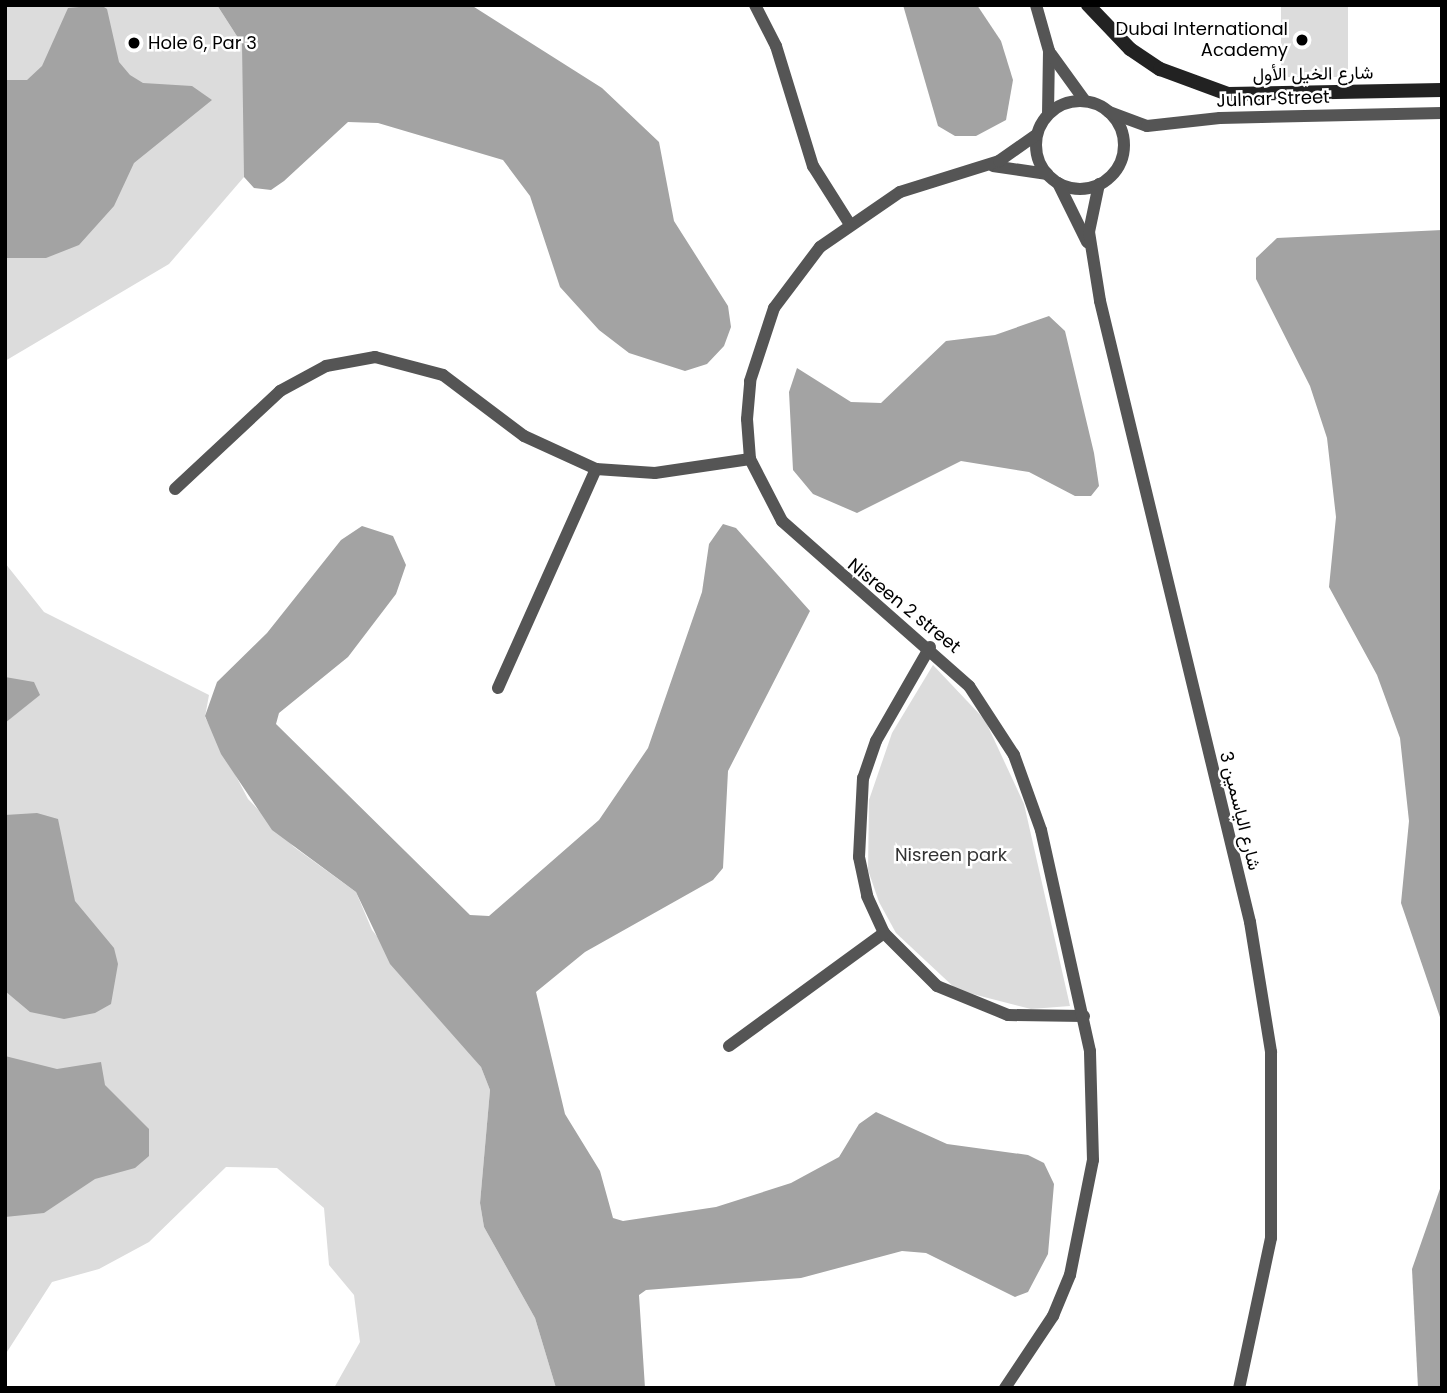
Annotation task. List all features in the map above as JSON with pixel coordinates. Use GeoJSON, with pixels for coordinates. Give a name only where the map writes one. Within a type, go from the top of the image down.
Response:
{"type":"FeatureCollection","features":[{"type":"Feature","properties":{"kind":"main road","name":"شارع الخيل الأول"},"geometry":{"type":"LineString","coordinates":[[1088,5],[1130,49],[1160,69],[1228,94],[1442,90]]}},
{"type":"Feature","properties":{"kind":"street"},"geometry":{"type":"LineString","coordinates":[[755,5],[776,46],[804,145],[849,223]]}},
{"type":"Feature","properties":{"kind":"street"},"geometry":{"type":"LineString","coordinates":[[1035,5],[1049,51],[1048,114],[1036,135],[1046,174],[1058,183],[1099,184],[1123,151],[1110,112],[1085,101],[1049,51]]}},
{"type":"Feature","properties":{"kind":"street"},"geometry":{"type":"LineString","coordinates":[[1048,114],[1085,101]]}},
{"type":"Feature","properties":{"kind":"street","name":"Julnar Street"},"geometry":{"type":"LineString","coordinates":[[1110,112],[1147,126],[1220,118],[1442,113]]}},
{"type":"Feature","properties":{"kind":"street","name":"Nisreen 2 street"},"geometry":{"type":"LineString","coordinates":[[1004,1388],[1053,1316],[1082,1231],[1094,1124],[1084,1016],[1041,830],[1019,767],[994,719],[930,647],[805,548],[782,522],[750,459],[750,381],[764,332],[794,276],[849,223],[909,188],[986,166],[1036,135]]}},
{"type":"Feature","properties":{"kind":"street","name":"Nisreen 2 street"},"geometry":{"type":"LineString","coordinates":[[986,166],[1046,174]]}},
{"type":"Feature","properties":{"kind":"street","name":"شارع الياسمين 3"},"geometry":{"type":"LineString","coordinates":[[1058,183],[1090,249],[1131,449],[1250,922],[1271,1052],[1271,1238],[1239,1388]]}},
{"type":"Feature","properties":{"kind":"street","name":"شارع الياسمين 3"},"geometry":{"type":"LineString","coordinates":[[1090,249],[1099,184]]}},
{"type":"Feature","properties":{"kind":"street"},"geometry":{"type":"LineString","coordinates":[[175,489],[280,391],[326,366],[375,357],[443,374],[524,436],[596,469],[654,473],[750,459]]}},
{"type":"Feature","properties":{"kind":"street"},"geometry":{"type":"LineString","coordinates":[[498,688],[596,469]]}},
{"type":"Feature","properties":{"kind":"street"},"geometry":{"type":"LineString","coordinates":[[930,647],[876,741],[863,778],[859,857],[884,933],[907,962],[971,1004],[1020,1016],[1084,1016]]}},
{"type":"Feature","properties":{"kind":"street"},"geometry":{"type":"LineString","coordinates":[[729,1046],[884,933]]}},
{"type":"Feature","properties":{"kind":"green space"},"geometry":{"type":"Polygon","coordinates":[[[5,5],[217,5],[242,44],[247,73],[244,177],[169,264],[5,361],[5,5]]]}},
{"type":"Feature","properties":{"kind":"green space"},"geometry":{"type":"Polygon","coordinates":[[[1281,5],[1348,5],[1348,77],[1281,77],[1281,5]]]}},
{"type":"Feature","properties":{"kind":"green space"},"geometry":{"type":"Polygon","coordinates":[[[5,563],[44,612],[209,695],[205,717],[248,799],[294,847],[356,892],[372,930],[481,1067],[490,1090],[480,1203],[484,1227],[535,1318],[556,1388],[334,1388],[360,1342],[354,1295],[329,1265],[324,1208],[277,1168],[226,1167],[149,1242],[99,1269],[52,1282],[5,1355],[5,563]]]}},
{"type":"Feature","properties":{"kind":"green space","name":"Nisreen park"},"geometry":{"type":"Polygon","coordinates":[[[933,665],[985,720],[1024,804],[1070,1006],[1031,1009],[957,990],[896,933],[879,902],[868,870],[869,800],[892,733],[933,665]]]}},
{"type":"Feature","properties":{"kind":"shaded area"},"geometry":{"type":"Polygon","coordinates":[[[101,5],[107,9],[119,62],[130,75],[143,83],[192,86],[212,100],[134,163],[114,206],[79,245],[46,258],[5,258],[5,80],[27,80],[42,66],[68,8],[101,5]]]}},
{"type":"Feature","properties":{"kind":"shaded area"},"geometry":{"type":"Polygon","coordinates":[[[217,5],[471,5],[602,88],[659,142],[674,221],[728,306],[731,327],[724,346],[707,364],[685,371],[629,353],[599,330],[560,287],[530,196],[503,160],[378,123],[348,122],[284,181],[271,190],[254,188],[244,177],[242,44],[217,5]]]}},
{"type":"Feature","properties":{"kind":"shaded area"},"geometry":{"type":"Polygon","coordinates":[[[903,5],[977,5],[1001,41],[1013,80],[1006,120],[976,136],[955,136],[938,126],[903,5]]]}},
{"type":"Feature","properties":{"kind":"shaded area"},"geometry":{"type":"Polygon","coordinates":[[[1442,230],[1442,1023],[1401,903],[1409,821],[1400,738],[1377,675],[1329,587],[1336,517],[1327,438],[1310,386],[1256,279],[1256,258],[1277,238],[1442,230]]]}},
{"type":"Feature","properties":{"kind":"shaded area"},"geometry":{"type":"Polygon","coordinates":[[[1049,316],[1065,331],[1094,453],[1099,486],[1091,496],[1075,496],[1029,472],[961,461],[857,513],[813,494],[793,470],[789,392],[797,368],[851,402],[881,403],[946,341],[995,335],[1049,316]]]}},
{"type":"Feature","properties":{"kind":"shaded area"},"geometry":{"type":"Polygon","coordinates":[[[723,524],[736,528],[810,611],[728,771],[723,868],[713,880],[585,952],[536,992],[565,1114],[600,1171],[613,1218],[623,1221],[716,1207],[791,1183],[839,1157],[859,1124],[876,1112],[947,1144],[1028,1155],[1044,1163],[1054,1184],[1048,1254],[1028,1292],[1015,1297],[926,1253],[902,1251],[801,1278],[646,1290],[639,1295],[645,1388],[556,1388],[535,1318],[484,1227],[480,1203],[490,1090],[481,1067],[390,964],[356,892],[272,830],[221,754],[205,716],[217,682],[267,633],[341,540],[362,526],[393,536],[406,565],[396,594],[348,657],[279,713],[276,724],[470,915],[489,916],[599,820],[648,748],[702,592],[709,544],[723,524]]]}},
{"type":"Feature","properties":{"kind":"shaded area"},"geometry":{"type":"Polygon","coordinates":[[[5,677],[34,682],[40,695],[5,723],[5,677]]]}},
{"type":"Feature","properties":{"kind":"shaded area"},"geometry":{"type":"Polygon","coordinates":[[[37,813],[58,819],[75,901],[114,948],[118,964],[111,1004],[95,1013],[64,1019],[30,1012],[5,991],[5,815],[37,813]]]}},
{"type":"Feature","properties":{"kind":"shaded area"},"geometry":{"type":"Polygon","coordinates":[[[5,1056],[57,1069],[101,1062],[105,1085],[149,1129],[149,1156],[135,1168],[95,1179],[44,1213],[5,1217],[5,1056]]]}},
{"type":"Feature","properties":{"kind":"shaded area"},"geometry":{"type":"Polygon","coordinates":[[[1442,1183],[1442,1388],[1418,1388],[1412,1269],[1442,1183]]]}},
{"type":"Feature","properties":{"kind":"place","name":"Dubai International Academy"},"geometry":{"type":"Point","coordinates":[1302,40]}},
{"type":"Feature","properties":{"kind":"place","name":"Hole 6, Par 3"},"geometry":{"type":"Point","coordinates":[134,43]}}]}
